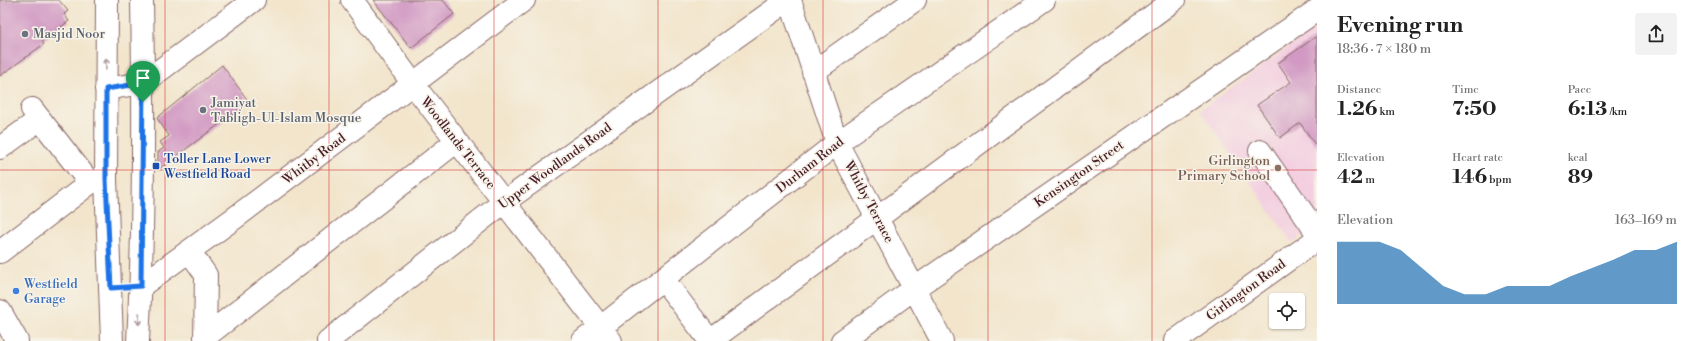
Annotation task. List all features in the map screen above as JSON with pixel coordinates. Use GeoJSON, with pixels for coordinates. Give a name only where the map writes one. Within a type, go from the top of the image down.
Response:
{"type":"FeatureCollection","features":[{"type":"Feature","properties":{"kind":"street"},"geometry":{"type":"LineString","coordinates":[[107,0],[106,89],[98,181],[111,288],[112,341]]}},
{"type":"Feature","properties":{"kind":"street"},"geometry":{"type":"LineString","coordinates":[[138,341],[141,286],[143,83],[142,0]]}},
{"type":"Feature","properties":{"kind":"street"},"geometry":{"type":"LineString","coordinates":[[106,89],[143,83],[254,0]]}},
{"type":"Feature","properties":{"kind":"street","name":"Woodlands Terrace"},"geometry":{"type":"LineString","coordinates":[[352,0],[413,84],[504,202],[598,337]]}},
{"type":"Feature","properties":{"kind":"street","name":"Whitby Road"},"geometry":{"type":"LineString","coordinates":[[141,286],[190,252],[524,0]]}},
{"type":"Feature","properties":{"kind":"street","name":"Whitby Terrace"},"geometry":{"type":"LineString","coordinates":[[789,0],[837,143],[942,341]]}},
{"type":"Feature","properties":{"kind":"street","name":"Upper Woodlands Road"},"geometry":{"type":"LineString","coordinates":[[328,341],[504,202],[789,0]]}},
{"type":"Feature","properties":{"kind":"street"},"geometry":{"type":"LineString","coordinates":[[813,72],[915,0]]}},
{"type":"Feature","properties":{"kind":"street","name":"Durham Road"},"geometry":{"type":"LineString","coordinates":[[598,337],[663,279],[837,143],[1044,0]]}},
{"type":"Feature","properties":{"kind":"street"},"geometry":{"type":"LineString","coordinates":[[663,279],[710,341],[1174,0]]}},
{"type":"Feature","properties":{"kind":"street","name":"Kensington Street"},"geometry":{"type":"LineString","coordinates":[[842,341],[915,288],[1317,10]]}},
{"type":"Feature","properties":{"kind":"street"},"geometry":{"type":"LineString","coordinates":[[0,148],[36,114],[98,181]]}},
{"type":"Feature","properties":{"kind":"street"},"geometry":{"type":"LineString","coordinates":[[205,339],[457,141]]}},
{"type":"Feature","properties":{"kind":"street"},"geometry":{"type":"LineString","coordinates":[[1260,151],[1317,233]]}},
{"type":"Feature","properties":{"kind":"street"},"geometry":{"type":"LineString","coordinates":[[0,252],[98,181]]}},
{"type":"Feature","properties":{"kind":"street","name":"Girlington Road"},"geometry":{"type":"LineString","coordinates":[[1175,341],[1317,239]]}},
{"type":"Feature","properties":{"kind":"street"},"geometry":{"type":"LineString","coordinates":[[190,252],[206,275],[205,339]]}},
{"type":"Feature","properties":{"kind":"street"},"geometry":{"type":"LineString","coordinates":[[111,288],[141,286]]}},
{"type":"Feature","properties":{"kind":"street"},"geometry":{"type":"LineString","coordinates":[[0,311],[17,341]]}},
{"type":"Feature","properties":{"kind":"shaded area","name":"Girlington Primary School"},"geometry":{"type":"Polygon","coordinates":[[[1317,27],[1317,225],[1292,243],[1200,110],[1317,27]]]}},
{"type":"Feature","properties":{"kind":"building","name":"Masjid Noor"},"geometry":{"type":"Polygon","coordinates":[[[0,0],[59,0],[68,11],[64,14],[69,21],[42,41],[44,44],[0,76],[0,0]]]}},
{"type":"Feature","properties":{"kind":"building"},"geometry":{"type":"Polygon","coordinates":[[[373,0],[443,0],[454,14],[411,48],[373,0]]]}},
{"type":"Feature","properties":{"kind":"building"},"geometry":{"type":"Polygon","coordinates":[[[1317,36],[1317,147],[1300,123],[1280,138],[1257,105],[1291,82],[1278,63],[1317,36]]]}},
{"type":"Feature","properties":{"kind":"building","name":"Jamiyat Tabligh-Ul-Islam Mosque"},"geometry":{"type":"Polygon","coordinates":[[[222,65],[249,102],[158,170],[158,152],[164,148],[160,142],[169,136],[157,118],[222,65]]]}},
{"type":"Feature","properties":{"kind":"place","name":"Masjid Noor"},"geometry":{"type":"Point","coordinates":[25,34]}},
{"type":"Feature","properties":{"kind":"place","name":"Jamiyat Tabligh-Ul-Islam Mosque"},"geometry":{"type":"Point","coordinates":[203,110]}},
{"type":"Feature","properties":{"kind":"place","name":"Toller Lane Lower Westfield Road"},"geometry":{"type":"Point","coordinates":[156,166]}},
{"type":"Feature","properties":{"kind":"place","name":"Girlington Primary School"},"geometry":{"type":"Point","coordinates":[1278,168]}},
{"type":"Feature","properties":{"kind":"place","name":"Westfield Garage"},"geometry":{"type":"Point","coordinates":[16,291]}},
{"type":"Feature","properties":{"kind":"route"},"geometry":{"type":"LineString","coordinates":[[143,83],[143,102],[141,286],[111,288],[106,179],[106,89],[143,83]]}}]}
